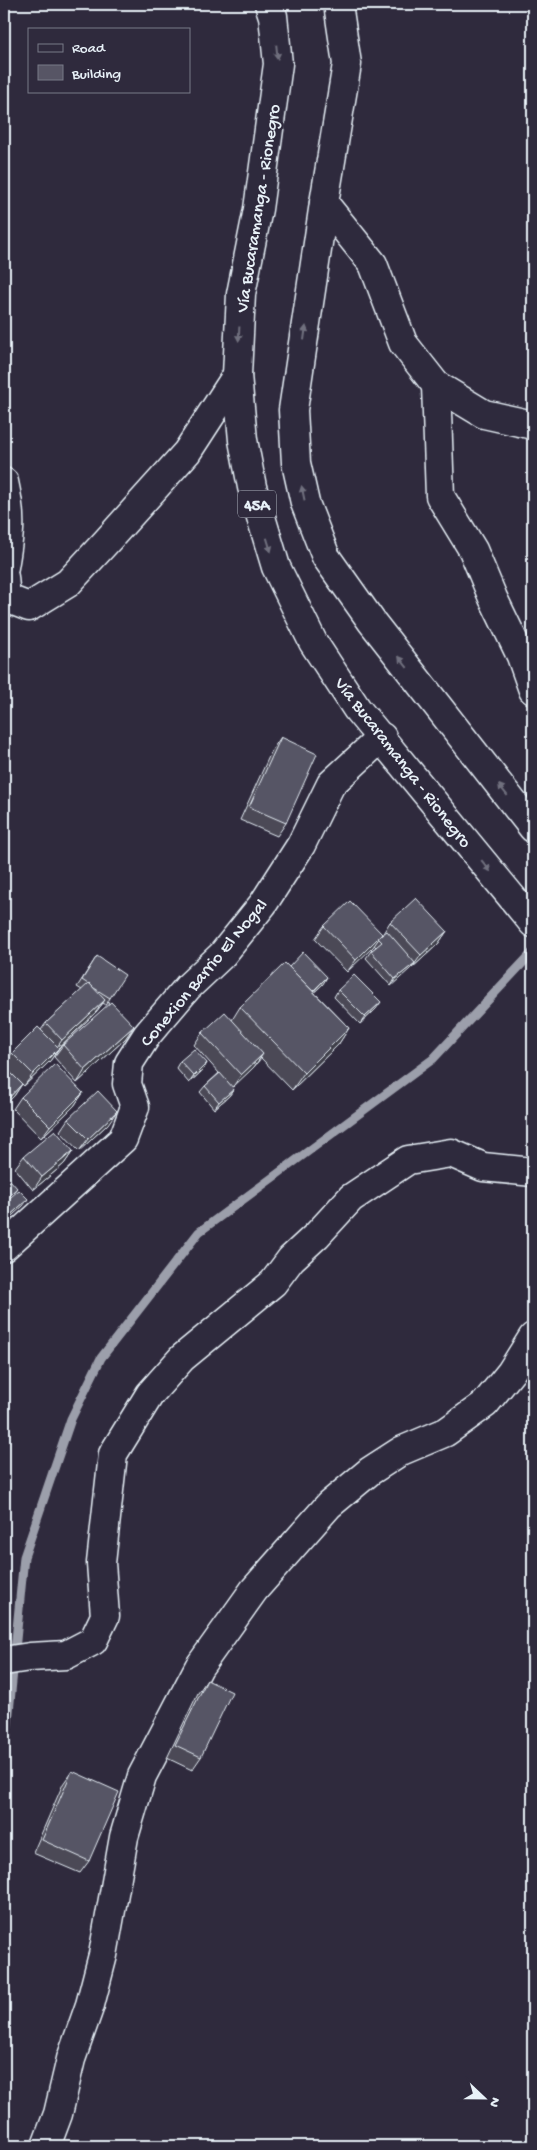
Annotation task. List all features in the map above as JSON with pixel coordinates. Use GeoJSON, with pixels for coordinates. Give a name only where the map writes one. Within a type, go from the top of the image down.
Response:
{"type":"FeatureCollection","features":[{"type":"Feature","properties":{"kind":"main road","name":"Vía Bucaramanga - Rionegro"},"geometry":{"type":"LineString","coordinates":[[269,4],[273,16],[278,64],[258,209],[241,294],[237,375],[243,440],[252,487],[276,567],[313,642],[357,708],[533,923]]}},
{"type":"Feature","properties":{"kind":"main road","name":"45A"},"geometry":{"type":"LineString","coordinates":[[338,4],[347,64],[324,203],[294,410],[296,463],[305,503],[326,557],[366,614],[533,827]]}},
{"type":"Feature","properties":{"kind":"main road"},"geometry":{"type":"LineString","coordinates":[[324,203],[373,264],[403,343],[436,385],[484,414],[533,425]]}},
{"type":"Feature","properties":{"kind":"main road"},"geometry":{"type":"LineString","coordinates":[[4,577],[6,598],[29,608],[68,583],[187,452],[237,375]]}},
{"type":"Feature","properties":{"kind":"main road"},"geometry":{"type":"LineString","coordinates":[[436,385],[440,496],[473,550],[493,598],[521,656],[533,690]]}},
{"type":"Feature","properties":{"kind":"main road"},"geometry":{"type":"LineString","coordinates":[[4,482],[10,509],[10,531],[4,567]]}},
{"type":"Feature","properties":{"kind":"main road","name":"Conexion Barrio El Nogal"},"geometry":{"type":"LineString","coordinates":[[4,1247],[123,1139],[135,1107],[127,1084],[129,1063],[147,1035],[188,987],[222,955],[263,904],[301,845],[331,784],[382,737]]}},
{"type":"Feature","properties":{"kind":"main road"},"geometry":{"type":"LineString","coordinates":[[4,1662],[30,1657],[66,1655],[93,1641],[105,1616],[101,1563],[113,1454],[150,1394],[182,1358],[273,1283],[291,1259],[317,1235],[350,1198],[408,1160],[451,1153],[483,1167],[533,1172]]}},
{"type":"Feature","properties":{"kind":"main road"},"geometry":{"type":"LineString","coordinates":[[46,2146],[58,2114],[77,2038],[90,2005],[103,1955],[124,1837],[142,1776],[199,1667],[254,1590],[329,1505],[370,1470],[401,1451],[446,1432],[484,1404],[511,1372],[533,1337]]}},
{"type":"Feature","properties":{"kind":"building"},"geometry":{"type":"Polygon","coordinates":[[[281,737],[317,754],[286,823],[249,807],[281,737]]]}},
{"type":"Feature","properties":{"kind":"building"},"geometry":{"type":"Polygon","coordinates":[[[416,898],[447,931],[421,955],[390,922],[416,898]]]}},
{"type":"Feature","properties":{"kind":"building"},"geometry":{"type":"Polygon","coordinates":[[[350,901],[382,934],[356,960],[324,926],[350,901]]]}},
{"type":"Feature","properties":{"kind":"building"},"geometry":{"type":"Polygon","coordinates":[[[387,931],[415,963],[395,979],[371,951],[382,942],[378,938],[387,931]]]}},
{"type":"Feature","properties":{"kind":"building"},"geometry":{"type":"Polygon","coordinates":[[[303,952],[327,977],[313,991],[289,967],[303,952]]]}},
{"type":"Feature","properties":{"kind":"building"},"geometry":{"type":"Polygon","coordinates":[[[97,956],[125,975],[110,998],[82,980],[97,956]]]}},
{"type":"Feature","properties":{"kind":"building"},"geometry":{"type":"Polygon","coordinates":[[[285,963],[349,1028],[304,1073],[240,1007],[285,963]]]}},
{"type":"Feature","properties":{"kind":"building"},"geometry":{"type":"Polygon","coordinates":[[[354,975],[381,1002],[365,1017],[338,990],[354,975]]]}},
{"type":"Feature","properties":{"kind":"building"},"geometry":{"type":"Polygon","coordinates":[[[89,983],[105,1000],[62,1040],[46,1023],[89,983]]]}},
{"type":"Feature","properties":{"kind":"building"},"geometry":{"type":"Polygon","coordinates":[[[111,1002],[134,1026],[85,1070],[63,1045],[111,1002]]]}},
{"type":"Feature","properties":{"kind":"building"},"geometry":{"type":"Polygon","coordinates":[[[225,1012],[263,1054],[241,1075],[202,1033],[225,1012]]]}},
{"type":"Feature","properties":{"kind":"building"},"geometry":{"type":"Polygon","coordinates":[[[38,1027],[59,1048],[33,1074],[12,1053],[38,1027]]]}},
{"type":"Feature","properties":{"kind":"building"},"geometry":{"type":"Polygon","coordinates":[[[194,1049],[207,1063],[194,1076],[180,1061],[194,1049]]]}},
{"type":"Feature","properties":{"kind":"building"},"geometry":{"type":"Polygon","coordinates":[[[55,1064],[83,1093],[50,1126],[21,1097],[55,1064]]]}},
{"type":"Feature","properties":{"kind":"building"},"geometry":{"type":"Polygon","coordinates":[[[4,1066],[22,1084],[4,1103],[4,1066]]]}},
{"type":"Feature","properties":{"kind":"building"},"geometry":{"type":"Polygon","coordinates":[[[220,1073],[234,1089],[219,1102],[205,1086],[220,1073]]]}},
{"type":"Feature","properties":{"kind":"building"},"geometry":{"type":"Polygon","coordinates":[[[98,1091],[117,1111],[88,1139],[68,1119],[98,1091]]]}},
{"type":"Feature","properties":{"kind":"building"},"geometry":{"type":"Polygon","coordinates":[[[55,1130],[73,1151],[42,1177],[24,1156],[55,1130]]]}},
{"type":"Feature","properties":{"kind":"building"},"geometry":{"type":"Polygon","coordinates":[[[4,1171],[9,1177],[4,1181],[4,1171]]]}},
{"type":"Feature","properties":{"kind":"building"},"geometry":{"type":"Polygon","coordinates":[[[10,1180],[17,1188],[4,1200],[4,1185],[10,1180]]]}},
{"type":"Feature","properties":{"kind":"building"},"geometry":{"type":"Polygon","coordinates":[[[19,1190],[28,1199],[7,1218],[4,1214],[4,1203],[19,1190]]]}},
{"type":"Feature","properties":{"kind":"building"},"geometry":{"type":"Polygon","coordinates":[[[4,1214],[9,1219],[4,1224],[4,1214]]]}},
{"type":"Feature","properties":{"kind":"building"},"geometry":{"type":"Polygon","coordinates":[[[207,1680],[232,1692],[201,1757],[175,1745],[207,1680]]]}},
{"type":"Feature","properties":{"kind":"building"},"geometry":{"type":"Polygon","coordinates":[[[72,1771],[119,1792],[89,1861],[42,1840],[72,1771]]]}},
{"type":"Feature","properties":{"kind":"waterway"},"geometry":{"type":"LineString","coordinates":[[4,1764],[24,1557],[71,1419],[101,1358],[199,1232],[433,1059],[533,952]]}}]}
